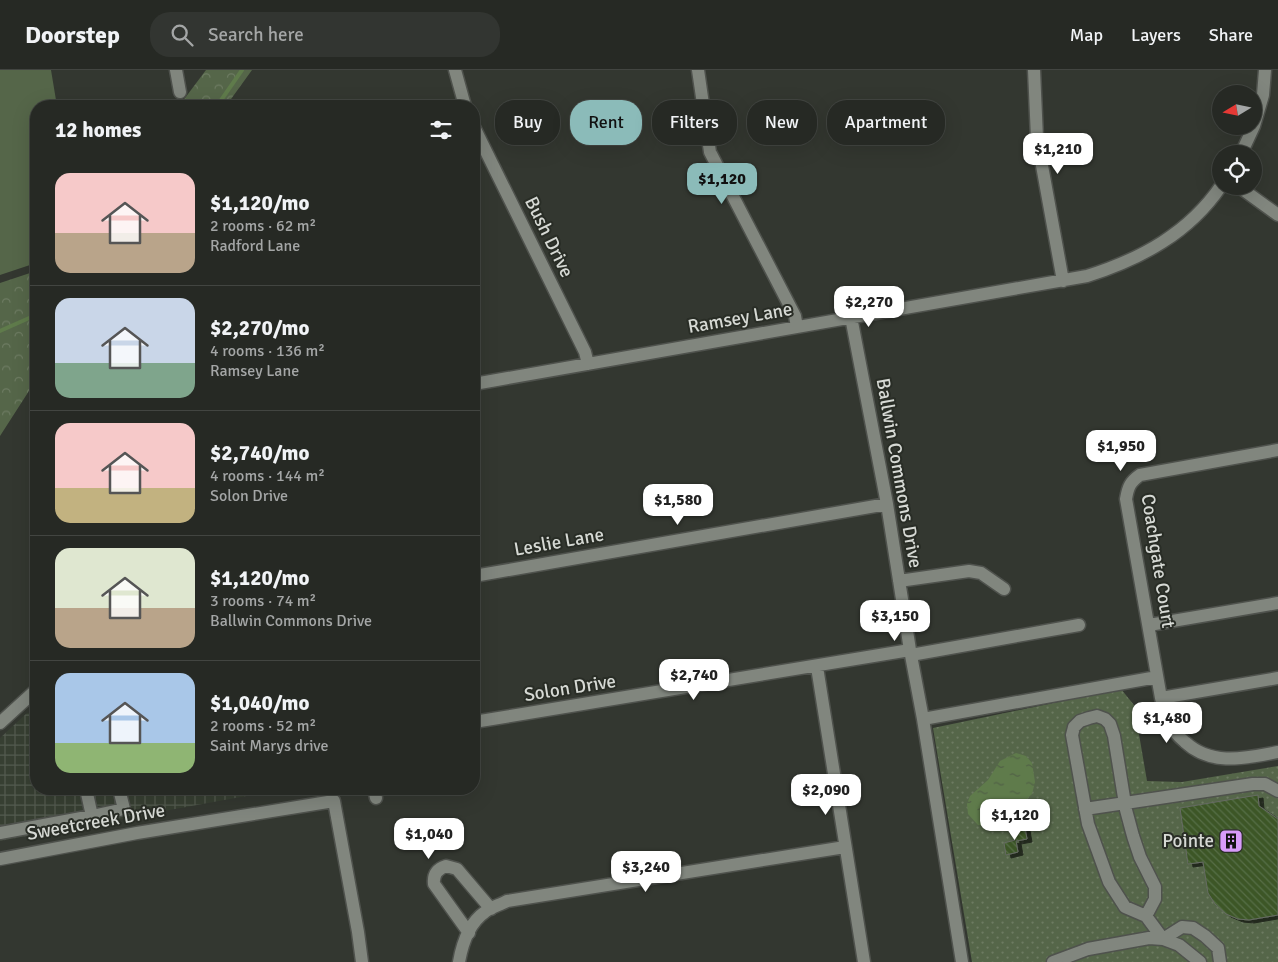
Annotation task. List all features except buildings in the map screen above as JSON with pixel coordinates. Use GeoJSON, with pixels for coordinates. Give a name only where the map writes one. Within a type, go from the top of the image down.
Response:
{"type":"FeatureCollection","features":[{"type":"Feature","properties":{"kind":"street"},"geometry":{"type":"LineString","coordinates":[[176,70],[180,92]]}},
{"type":"Feature","properties":{"kind":"street"},"geometry":{"type":"LineString","coordinates":[[455,70],[463,100]]}},
{"type":"Feature","properties":{"kind":"street"},"geometry":{"type":"LineString","coordinates":[[698,70],[710,152],[795,316],[797,327]]}},
{"type":"Feature","properties":{"kind":"street"},"geometry":{"type":"LineString","coordinates":[[1034,70],[1037,138],[1063,281]]}},
{"type":"Feature","properties":{"kind":"street"},"geometry":{"type":"LineString","coordinates":[[1262,98],[1265,70]]}},
{"type":"Feature","properties":{"kind":"street","name":"Bush Drive"},"geometry":{"type":"LineString","coordinates":[[480,140],[585,352],[588,364]]}},
{"type":"Feature","properties":{"kind":"street","name":"Ramsey Lane"},"geometry":{"type":"LineString","coordinates":[[480,383],[1063,281],[1106,270],[1143,254],[1158,245],[1189,223],[1214,195]]}},
{"type":"Feature","properties":{"kind":"street"},"geometry":{"type":"LineString","coordinates":[[1250,195],[1278,215]]}},
{"type":"Feature","properties":{"kind":"street","name":"Ballwin Commons Drive"},"geometry":{"type":"LineString","coordinates":[[851,317],[887,504],[962,962]]}},
{"type":"Feature","properties":{"kind":"street","name":"Coachgate Court"},"geometry":{"type":"LineString","coordinates":[[1278,450],[1140,475],[1132,481],[1128,488],[1126,499],[1161,698],[1170,725],[1189,746],[1217,759],[1238,759],[1278,752]]}},
{"type":"Feature","properties":{"kind":"street","name":"Leslie Lane"},"geometry":{"type":"LineString","coordinates":[[480,575],[887,504]]}},
{"type":"Feature","properties":{"kind":"street"},"geometry":{"type":"LineString","coordinates":[[899,581],[969,571],[981,574],[1004,589]]}},
{"type":"Feature","properties":{"kind":"street"},"geometry":{"type":"LineString","coordinates":[[1149,625],[1278,603]]}},
{"type":"Feature","properties":{"kind":"street","name":"Solon Drive"},"geometry":{"type":"LineString","coordinates":[[480,721],[817,667],[1026,636],[1079,625]]}},
{"type":"Feature","properties":{"kind":"street"},"geometry":{"type":"LineString","coordinates":[[817,667],[864,962]]}},
{"type":"Feature","properties":{"kind":"street"},"geometry":{"type":"LineString","coordinates":[[923,719],[1157,677]]}},
{"type":"Feature","properties":{"kind":"street"},"geometry":{"type":"LineString","coordinates":[[1161,698],[1278,678]]}},
{"type":"Feature","properties":{"kind":"street"},"geometry":{"type":"LineString","coordinates":[[0,723],[30,696]]}},
{"type":"Feature","properties":{"kind":"street"},"geometry":{"type":"LineString","coordinates":[[1146,916],[1155,899],[1154,887],[1132,836],[1124,802],[1114,736],[1106,719],[1097,716],[1080,721],[1074,727],[1072,735],[1088,824],[1110,882],[1126,907],[1146,916],[1163,939]]}},
{"type":"Feature","properties":{"kind":"street"},"geometry":{"type":"LineString","coordinates":[[1085,808],[1253,784],[1265,784],[1278,791]]}},
{"type":"Feature","properties":{"kind":"street"},"geometry":{"type":"LineString","coordinates":[[87,795],[92,816]]}},
{"type":"Feature","properties":{"kind":"street"},"geometry":{"type":"LineString","coordinates":[[0,833],[124,809],[121,795]]}},
{"type":"Feature","properties":{"kind":"street","name":"Sweetcreek Drive"},"geometry":{"type":"LineString","coordinates":[[0,859],[137,833],[334,801],[362,962]]}},
{"type":"Feature","properties":{"kind":"street"},"geometry":{"type":"LineString","coordinates":[[459,962],[464,941],[477,919],[484,912],[507,901],[845,847]]}},
{"type":"Feature","properties":{"kind":"street"},"geometry":{"type":"LineString","coordinates":[[469,933],[434,884],[438,870],[446,866],[457,869],[491,909]]}},
{"type":"Feature","properties":{"kind":"street"},"geometry":{"type":"LineString","coordinates":[[1163,939],[1182,927],[1192,928],[1218,948],[1220,962]]}},
{"type":"Feature","properties":{"kind":"street"},"geometry":{"type":"LineString","coordinates":[[1053,962],[1088,949],[1150,938],[1163,939],[1179,945],[1200,962]]}},
{"type":"Feature","properties":{"kind":"shaded area"},"geometry":{"type":"Polygon","coordinates":[[[27,713],[30,713],[30,795],[252,795],[0,841],[0,738],[27,713]]]}},
{"type":"Feature","properties":{"kind":"green space"},"geometry":{"type":"Polygon","coordinates":[[[0,70],[51,70],[56,100],[30,100],[30,265],[0,275],[0,70]]]}},
{"type":"Feature","properties":{"kind":"green space"},"geometry":{"type":"Polygon","coordinates":[[[206,70],[252,70],[230,100],[184,100],[206,70]]]}},
{"type":"Feature","properties":{"kind":"green space"},"geometry":{"type":"Polygon","coordinates":[[[30,273],[30,389],[0,436],[0,283],[30,273]]]}},
{"type":"Feature","properties":{"kind":"green space"},"geometry":{"type":"Polygon","coordinates":[[[1121,689],[1134,705],[1147,781],[1182,782],[1278,766],[1278,962],[972,962],[933,728],[1121,689]]]}},
{"type":"Feature","properties":{"kind":"water"},"geometry":{"type":"Polygon","coordinates":[[[1016,753],[1026,756],[1032,763],[1035,782],[1032,794],[1003,821],[987,826],[978,825],[968,814],[967,804],[970,796],[988,780],[1000,761],[1016,753]]]}},
{"type":"Feature","properties":{"kind":"waterway"},"geometry":{"type":"LineString","coordinates":[[221,100],[242,70]]}},
{"type":"Feature","properties":{"kind":"waterway"},"geometry":{"type":"LineString","coordinates":[[0,331],[30,318]]}},
{"type":"Feature","properties":{"kind":"place","name":"Pointe"},"geometry":{"type":"Point","coordinates":[1231,841]}}]}
